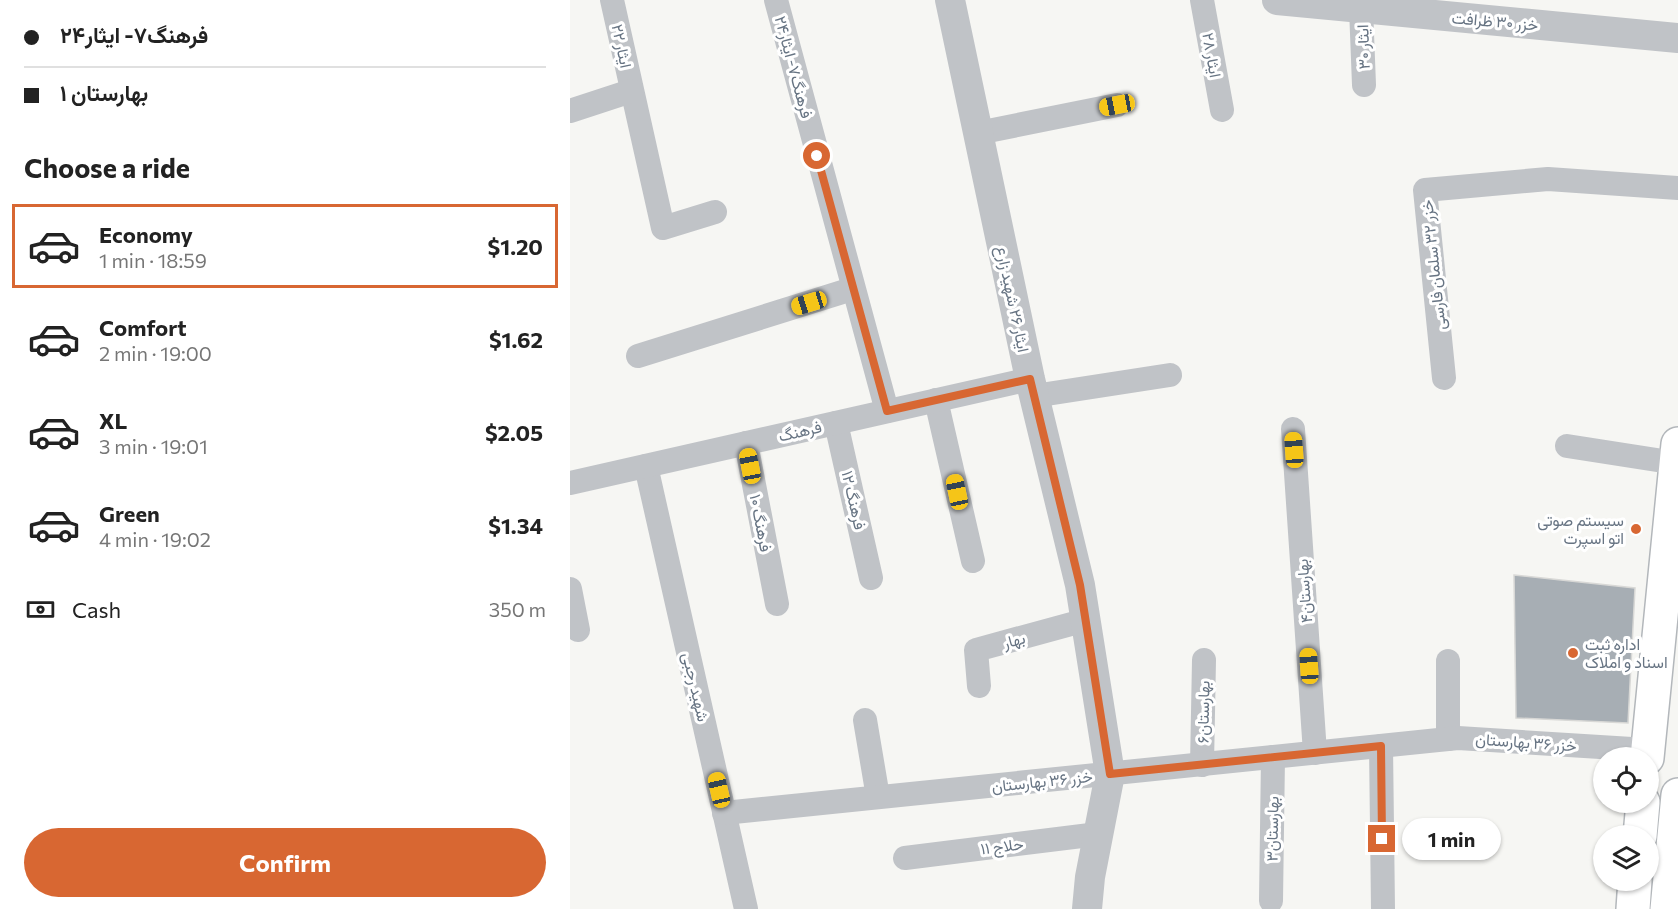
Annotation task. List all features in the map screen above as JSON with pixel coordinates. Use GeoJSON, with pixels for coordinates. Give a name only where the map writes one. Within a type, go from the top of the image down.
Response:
{"type":"FeatureCollection","features":[{"type":"Feature","properties":{"kind":"main road"},"geometry":{"type":"LineString","coordinates":[[1648,747],[1677,454]]}},
{"type":"Feature","properties":{"kind":"main road"},"geometry":{"type":"LineString","coordinates":[[1667,909],[1676,844],[1678,795]]}},
{"type":"Feature","properties":{"kind":"main road"},"geometry":{"type":"LineString","coordinates":[[1633,909],[1634,891]]}},
{"type":"Feature","properties":{"kind":"street","name":"ایثار ۲۲"},"geometry":{"type":"LineString","coordinates":[[612,0],[663,228],[715,212]]}},
{"type":"Feature","properties":{"kind":"street","name":"فرهنگ۷- ایثار۲۴"},"geometry":{"type":"LineString","coordinates":[[776,0],[852,289],[887,411]]}},
{"type":"Feature","properties":{"kind":"street","name":"ایثار ۲۶ شهید زارع"},"geometry":{"type":"LineString","coordinates":[[950,0],[1032,387],[1080,585],[1110,774]]}},
{"type":"Feature","properties":{"kind":"street","name":"ایثار ۲۸"},"geometry":{"type":"LineString","coordinates":[[1202,0],[1222,111]]}},
{"type":"Feature","properties":{"kind":"street","name":"خزر ۳۰ ظرافت"},"geometry":{"type":"LineString","coordinates":[[1277,0],[1485,10],[1678,38]]}},
{"type":"Feature","properties":{"kind":"street","name":"ایثار ۳۰"},"geometry":{"type":"LineString","coordinates":[[1350,5],[1364,85]]}},
{"type":"Feature","properties":{"kind":"street"},"geometry":{"type":"LineString","coordinates":[[570,111],[631,91]]}},
{"type":"Feature","properties":{"kind":"street"},"geometry":{"type":"LineString","coordinates":[[978,133],[1117,105]]}},
{"type":"Feature","properties":{"kind":"street","name":"خزر ۳۲ سلمان فارسی"},"geometry":{"type":"LineString","coordinates":[[1444,378],[1425,190],[1548,179],[1678,188]]}},
{"type":"Feature","properties":{"kind":"street"},"geometry":{"type":"LineString","coordinates":[[638,356],[852,289]]}},
{"type":"Feature","properties":{"kind":"street","name":"فرهنگ"},"geometry":{"type":"LineString","coordinates":[[570,483],[936,400],[1032,387],[1170,375]]}},
{"type":"Feature","properties":{"kind":"street"},"geometry":{"type":"LineString","coordinates":[[936,400],[972,561]]}},
{"type":"Feature","properties":{"kind":"street","name":"فرهنگ ۱۲"},"geometry":{"type":"LineString","coordinates":[[836,423],[871,578]]}},
{"type":"Feature","properties":{"kind":"street","name":"بهارستان۴"},"geometry":{"type":"LineString","coordinates":[[1293,429],[1315,753]]}},
{"type":"Feature","properties":{"kind":"street","name":"فرهنگ ۱۰"},"geometry":{"type":"LineString","coordinates":[[746,443],[777,604]]}},
{"type":"Feature","properties":{"kind":"street"},"geometry":{"type":"LineString","coordinates":[[1567,446],[1677,454]]}},
{"type":"Feature","properties":{"kind":"street","name":"شهید رجبی"},"geometry":{"type":"LineString","coordinates":[[646,466],[746,909]]}},
{"type":"Feature","properties":{"kind":"street"},"geometry":{"type":"LineString","coordinates":[[570,589],[578,630]]}},
{"type":"Feature","properties":{"kind":"street","name":"بهار"},"geometry":{"type":"LineString","coordinates":[[979,686],[976,651],[1086,620]]}},
{"type":"Feature","properties":{"kind":"street","name":"بهارستان۶"},"geometry":{"type":"LineString","coordinates":[[1202,765],[1204,660]]}},
{"type":"Feature","properties":{"kind":"street"},"geometry":{"type":"LineString","coordinates":[[1448,661],[1448,739]]}},
{"type":"Feature","properties":{"kind":"street"},"geometry":{"type":"LineString","coordinates":[[865,720],[878,797]]}},
{"type":"Feature","properties":{"kind":"street","name":"خزر ۳۶ بهارستان"},"geometry":{"type":"LineString","coordinates":[[724,813],[1448,739],[1593,750]]}},
{"type":"Feature","properties":{"kind":"street"},"geometry":{"type":"LineString","coordinates":[[1381,746],[1383,909]]}},
{"type":"Feature","properties":{"kind":"street","name":"بهارستان۳"},"geometry":{"type":"LineString","coordinates":[[1271,901],[1273,757]]}},
{"type":"Feature","properties":{"kind":"street"},"geometry":{"type":"LineString","coordinates":[[1087,909],[1110,774]]}},
{"type":"Feature","properties":{"kind":"street","name":"حلاج ۱۱"},"geometry":{"type":"LineString","coordinates":[[905,858],[1098,834]]}},
{"type":"Feature","properties":{"kind":"building","name":"اداره ثبت اسناد و املاک"},"geometry":{"type":"Polygon","coordinates":[[[1514,575],[1635,588],[1628,723],[1516,718],[1514,575]]]}},
{"type":"Feature","properties":{"kind":"place","name":"سیستم صوتی اتو اسپرت"},"geometry":{"type":"Point","coordinates":[1636,529]}},
{"type":"Feature","properties":{"kind":"place","name":"اداره ثبت اسناد و املاک"},"geometry":{"type":"Point","coordinates":[1573,653]}},
{"type":"Feature","properties":{"kind":"route"},"geometry":{"type":"LineString","coordinates":[[817,156],[887,411],[1030,379],[1080,585],[1110,774],[1381,746],[1382,839]]}}]}
